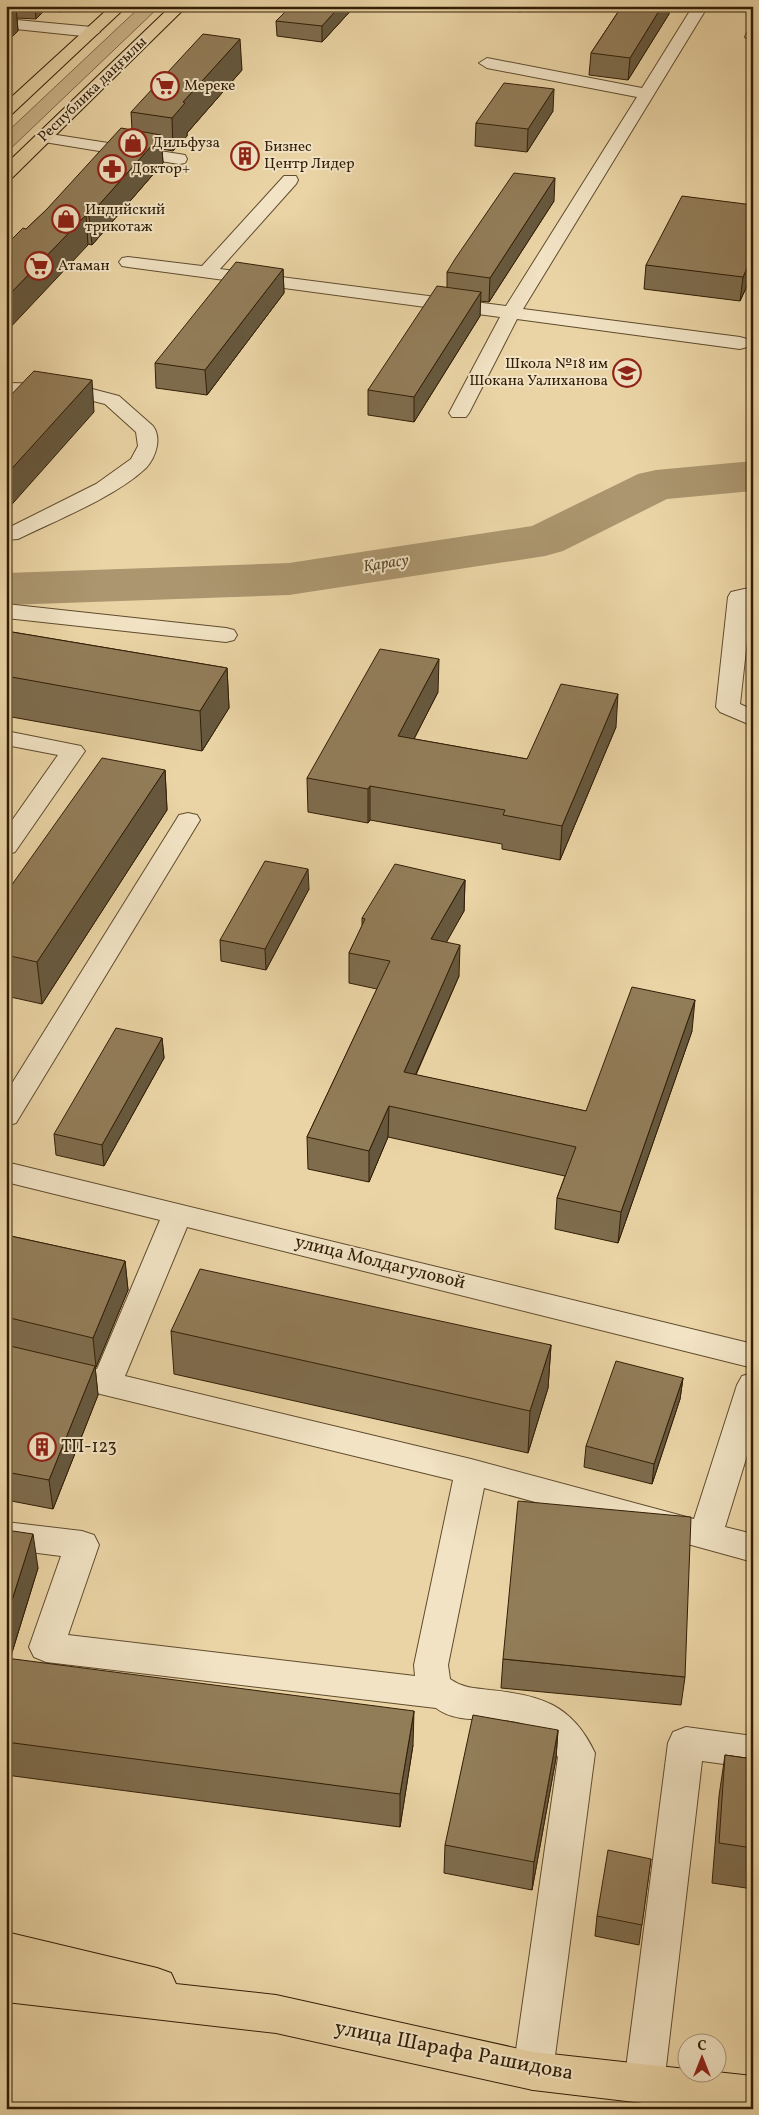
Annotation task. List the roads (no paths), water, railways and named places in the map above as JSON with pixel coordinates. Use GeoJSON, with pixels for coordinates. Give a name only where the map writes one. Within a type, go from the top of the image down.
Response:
{"type":"FeatureCollection","features":[{"type":"Feature","properties":{"kind":"main road"},"geometry":{"type":"LineString","coordinates":[[6,111],[120,6]]}},
{"type":"Feature","properties":{"kind":"main road","name":"Республика даңғылы"},"geometry":{"type":"LineString","coordinates":[[6,174],[180,6]]}},
{"type":"Feature","properties":{"kind":"main road","name":"улица Шарафа Рашидова"},"geometry":{"type":"LineString","coordinates":[[6,1950],[276,2014],[533,2071],[753,2096]]}},
{"type":"Feature","properties":{"kind":"main road","name":"улица Шарафа Рашидова"},"geometry":{"type":"LineString","coordinates":[[6,1984],[276,2014]]}},
{"type":"Feature","properties":{"kind":"street"},"geometry":{"type":"LineString","coordinates":[[459,413],[511,313],[701,6]]}},
{"type":"Feature","properties":{"kind":"street"},"geometry":{"type":"LineString","coordinates":[[6,23],[92,32]]}},
{"type":"Feature","properties":{"kind":"street"},"geometry":{"type":"LineString","coordinates":[[487,62],[647,94]]}},
{"type":"Feature","properties":{"kind":"street"},"geometry":{"type":"LineString","coordinates":[[44,138],[179,159]]}},
{"type":"Feature","properties":{"kind":"street"},"geometry":{"type":"LineString","coordinates":[[206,273],[290,180]]}},
{"type":"Feature","properties":{"kind":"street"},"geometry":{"type":"LineString","coordinates":[[128,262],[740,343]]}},
{"type":"Feature","properties":{"kind":"street"},"geometry":{"type":"LineString","coordinates":[[6,389],[73,390],[112,400],[146,430],[148,446],[139,463],[103,488],[11,535]]}},
{"type":"Feature","properties":{"kind":"street"},"geometry":{"type":"LineString","coordinates":[[753,594],[739,597],[728,707],[753,719]]}},
{"type":"Feature","properties":{"kind":"street"},"geometry":{"type":"LineString","coordinates":[[6,611],[226,635]]}},
{"type":"Feature","properties":{"kind":"street"},"geometry":{"type":"LineString","coordinates":[[6,738],[73,751],[6,847]]}},
{"type":"Feature","properties":{"kind":"street"},"geometry":{"type":"LineString","coordinates":[[6,1116],[188,820]]}},
{"type":"Feature","properties":{"kind":"street","name":"улица Молдагуловой"},"geometry":{"type":"LineString","coordinates":[[6,1172],[753,1356]]}},
{"type":"Feature","properties":{"kind":"street"},"geometry":{"type":"LineString","coordinates":[[106,1384],[178,1213]]}},
{"type":"Feature","properties":{"kind":"street"},"geometry":{"type":"LineString","coordinates":[[6,1359],[472,1472],[753,1548]]}},
{"type":"Feature","properties":{"kind":"street"},"geometry":{"type":"LineString","coordinates":[[706,1536],[753,1384]]}},
{"type":"Feature","properties":{"kind":"street"},"geometry":{"type":"LineString","coordinates":[[472,1472],[431,1666],[434,1686],[453,1701],[527,1710],[551,1721],[577,1753],[533,2071]]}},
{"type":"Feature","properties":{"kind":"street"},"geometry":{"type":"LineString","coordinates":[[6,1535],[82,1545],[46,1647],[443,1694]]}},
{"type":"Feature","properties":{"kind":"street"},"geometry":{"type":"LineString","coordinates":[[644,2084],[653,1997],[686,1743],[753,1752]]}},
{"type":"Feature","properties":{"kind":"waterway","name":"Қарасу"},"geometry":{"type":"LineString","coordinates":[[6,589],[289,579],[545,540],[656,485],[753,476]]}},
{"type":"Feature","properties":{"kind":"place","name":"Мереке"},"geometry":{"type":"Point","coordinates":[165,86]}},
{"type":"Feature","properties":{"kind":"place","name":"Дильфуза"},"geometry":{"type":"Point","coordinates":[133,143]}},
{"type":"Feature","properties":{"kind":"place","name":"Бизнес Центр Лидер"},"geometry":{"type":"Point","coordinates":[245,156]}},
{"type":"Feature","properties":{"kind":"place","name":"Доктор+"},"geometry":{"type":"Point","coordinates":[112,169]}},
{"type":"Feature","properties":{"kind":"place","name":"Индийский трикотаж"},"geometry":{"type":"Point","coordinates":[66,219]}},
{"type":"Feature","properties":{"kind":"place","name":"Атаман"},"geometry":{"type":"Point","coordinates":[39,266]}},
{"type":"Feature","properties":{"kind":"place","name":"Школа №18 им Шокана Уалиханова"},"geometry":{"type":"Point","coordinates":[627,373]}},
{"type":"Feature","properties":{"kind":"place","name":"ТП-123"},"geometry":{"type":"Point","coordinates":[42,1447]}}]}
